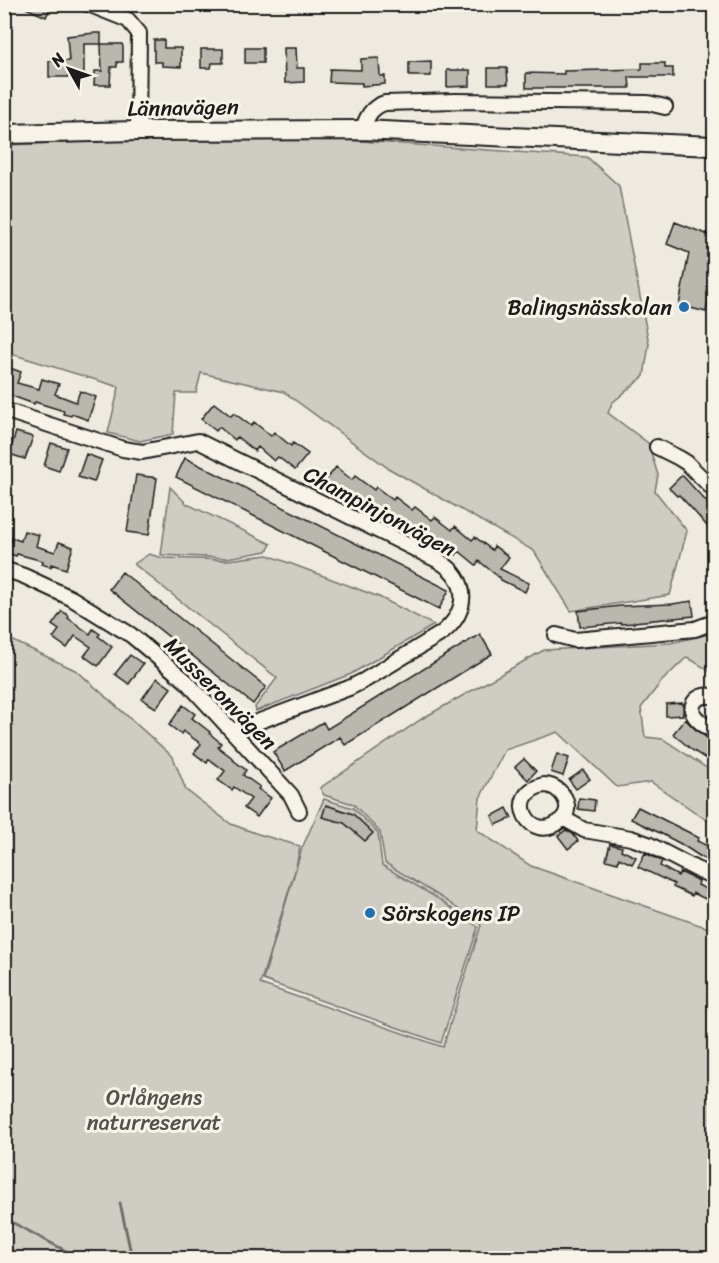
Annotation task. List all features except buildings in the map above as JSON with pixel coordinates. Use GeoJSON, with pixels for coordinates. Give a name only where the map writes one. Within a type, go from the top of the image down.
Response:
{"type":"FeatureCollection","features":[{"type":"Feature","properties":{"kind":"main road","name":"Lännavägen"},"geometry":{"type":"LineString","coordinates":[[4,134],[362,130],[714,146]]}},
{"type":"Feature","properties":{"kind":"street"},"geometry":{"type":"LineString","coordinates":[[88,4],[128,20],[139,33],[138,131]]}},
{"type":"Feature","properties":{"kind":"street"},"geometry":{"type":"LineString","coordinates":[[362,130],[372,109],[385,103],[648,103],[665,107]]}},
{"type":"Feature","properties":{"kind":"street","name":"Champinjonvägen"},"geometry":{"type":"LineString","coordinates":[[4,410],[123,449],[142,452],[198,441],[439,561],[456,575],[462,593],[461,610],[451,626],[442,633],[349,688],[233,731]]}},
{"type":"Feature","properties":{"kind":"street"},"geometry":{"type":"LineString","coordinates":[[657,447],[687,463],[714,490]]}},
{"type":"Feature","properties":{"kind":"street","name":"Musseronvägen"},"geometry":{"type":"LineString","coordinates":[[4,569],[71,598],[130,634],[186,681],[291,795],[299,810]]}},
{"type":"Feature","properties":{"kind":"street"},"geometry":{"type":"LineString","coordinates":[[556,635],[574,640],[694,629],[714,622]]}},
{"type":"Feature","properties":{"kind":"street"},"geometry":{"type":"LineString","coordinates":[[714,697],[701,696],[695,701],[693,712],[714,732]]}},
{"type":"Feature","properties":{"kind":"street"},"geometry":{"type":"LineString","coordinates":[[563,818],[584,830],[631,838],[648,844],[714,877]]}},
{"type":"Feature","properties":{"kind":"green space"},"geometry":{"type":"Polygon","coordinates":[[[274,135],[587,157],[619,186],[649,344],[644,376],[612,403],[608,413],[648,443],[658,475],[655,491],[687,531],[670,595],[571,611],[534,551],[388,468],[284,392],[201,373],[196,393],[176,393],[173,434],[140,441],[108,433],[119,387],[5,352],[4,145],[274,135]]]}},
{"type":"Feature","properties":{"kind":"green space"},"geometry":{"type":"Polygon","coordinates":[[[170,487],[187,504],[271,544],[267,551],[227,558],[161,555],[170,487]]]}},
{"type":"Feature","properties":{"kind":"green space"},"geometry":{"type":"Polygon","coordinates":[[[149,554],[162,558],[228,560],[268,555],[379,597],[434,625],[351,674],[256,711],[255,707],[277,678],[134,564],[149,554]]]}},
{"type":"Feature","properties":{"kind":"green space","name":"Orlångens naturreservat"},"geometry":{"type":"Polygon","coordinates":[[[714,633],[714,674],[687,657],[661,682],[641,708],[645,737],[663,739],[714,773],[714,825],[651,782],[617,787],[558,732],[505,750],[480,798],[477,830],[531,866],[714,930],[714,1258],[5,1258],[5,637],[77,671],[173,757],[186,790],[231,824],[300,846],[296,867],[260,984],[443,1047],[481,925],[385,863],[380,832],[353,804],[324,795],[320,788],[423,718],[544,650],[670,643],[714,633]]]}},
{"type":"Feature","properties":{"kind":"green space","name":"Sörskogens IP"},"geometry":{"type":"Polygon","coordinates":[[[324,799],[353,808],[378,833],[382,865],[437,898],[478,927],[441,1043],[263,980],[302,848],[324,799]]]}},
{"type":"Feature","properties":{"kind":"waterway"},"geometry":{"type":"LineString","coordinates":[[120,1203],[132,1258]]}},
{"type":"Feature","properties":{"kind":"waterway"},"geometry":{"type":"LineString","coordinates":[[4,1218],[79,1258]]}},
{"type":"Feature","properties":{"kind":"place","name":"Balingsnässkolan"},"geometry":{"type":"Point","coordinates":[684,307]}},
{"type":"Feature","properties":{"kind":"place","name":"Sörskogens IP"},"geometry":{"type":"Point","coordinates":[370,913]}}]}
